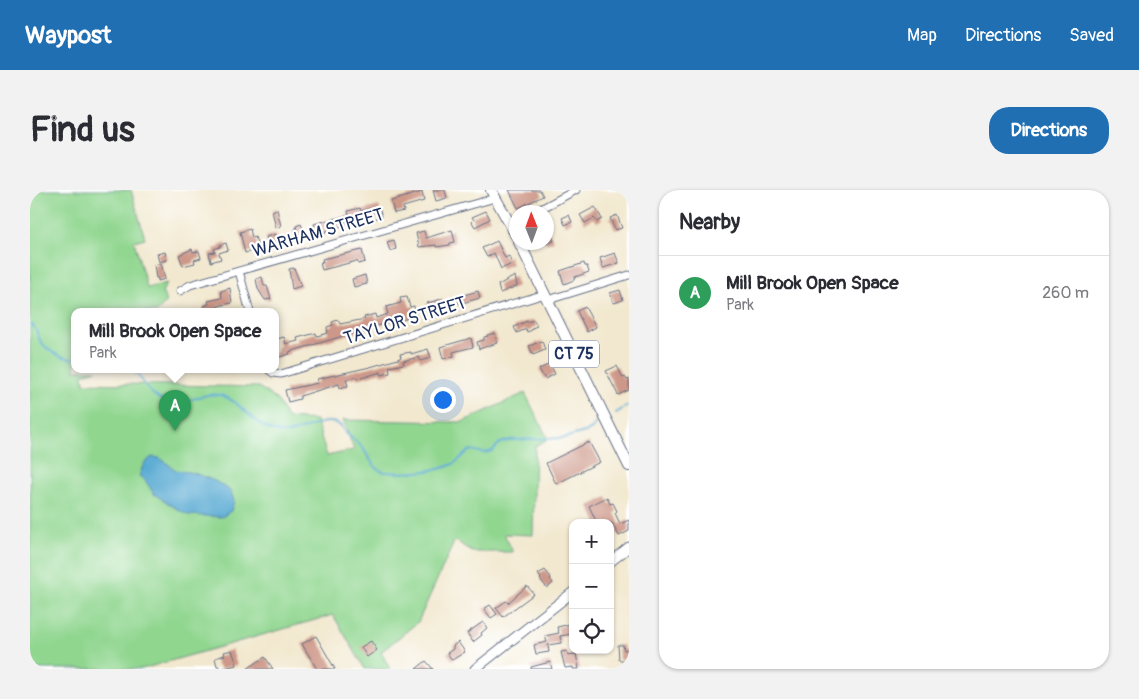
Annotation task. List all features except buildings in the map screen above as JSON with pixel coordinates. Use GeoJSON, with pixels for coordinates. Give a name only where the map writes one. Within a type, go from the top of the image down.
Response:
{"type":"FeatureCollection","features":[{"type":"Feature","properties":{"kind":"main road"},"geometry":{"type":"LineString","coordinates":[[493,194],[509,218]]}},
{"type":"Feature","properties":{"kind":"main road","name":"CT 75"},"geometry":{"type":"LineString","coordinates":[[523,250],[629,466]]}},
{"type":"Feature","properties":{"kind":"street"},"geometry":{"type":"LineString","coordinates":[[548,205],[576,190]]}},
{"type":"Feature","properties":{"kind":"street","name":"WARHAM STREET"},"geometry":{"type":"LineString","coordinates":[[180,291],[190,285],[493,194]]}},
{"type":"Feature","properties":{"kind":"street"},"geometry":{"type":"LineString","coordinates":[[239,271],[249,308]]}},
{"type":"Feature","properties":{"kind":"street","name":"TAYLOR STREET"},"geometry":{"type":"LineString","coordinates":[[278,373],[281,374],[546,297],[629,275]]}},
{"type":"Feature","properties":{"kind":"street"},"geometry":{"type":"LineString","coordinates":[[614,559],[629,547]]}},
{"type":"Feature","properties":{"kind":"street"},"geometry":{"type":"LineString","coordinates":[[475,669],[569,595]]}},
{"type":"Feature","properties":{"kind":"green space"},"geometry":{"type":"Polygon","coordinates":[[[30,190],[131,190],[145,238],[134,241],[147,288],[167,283],[162,292],[167,302],[161,308],[71,308],[71,373],[86,373],[83,374],[84,383],[259,387],[278,401],[287,418],[316,420],[327,456],[354,450],[343,420],[462,422],[525,393],[548,439],[535,446],[533,535],[504,534],[513,552],[472,552],[455,540],[418,622],[381,652],[390,669],[365,669],[333,615],[142,669],[30,669],[30,190]]]}},
{"type":"Feature","properties":{"kind":"water"},"geometry":{"type":"Polygon","coordinates":[[[152,457],[160,458],[176,470],[194,473],[215,481],[228,489],[234,501],[231,511],[222,517],[188,515],[154,494],[145,480],[139,476],[144,463],[152,457]]]}},
{"type":"Feature","properties":{"kind":"waterway"},"geometry":{"type":"LineString","coordinates":[[30,324],[47,348],[60,356],[71,358]]}},
{"type":"Feature","properties":{"kind":"waterway"},"geometry":{"type":"LineString","coordinates":[[136,373],[153,395],[164,401],[178,403],[205,395],[220,395],[228,398],[257,422],[274,431],[290,433],[316,424],[336,423],[361,446],[378,469],[386,472],[430,471],[453,464],[471,450],[484,453],[492,451],[500,443],[510,440],[564,438],[588,431],[592,429],[596,422]]}},
{"type":"Feature","properties":{"kind":"waterway"},"geometry":{"type":"LineString","coordinates":[[616,413],[629,405]]}},
{"type":"Feature","properties":{"kind":"place","name":"Mill Brook Open Space"},"geometry":{"type":"Point","coordinates":[175,431]}}]}
